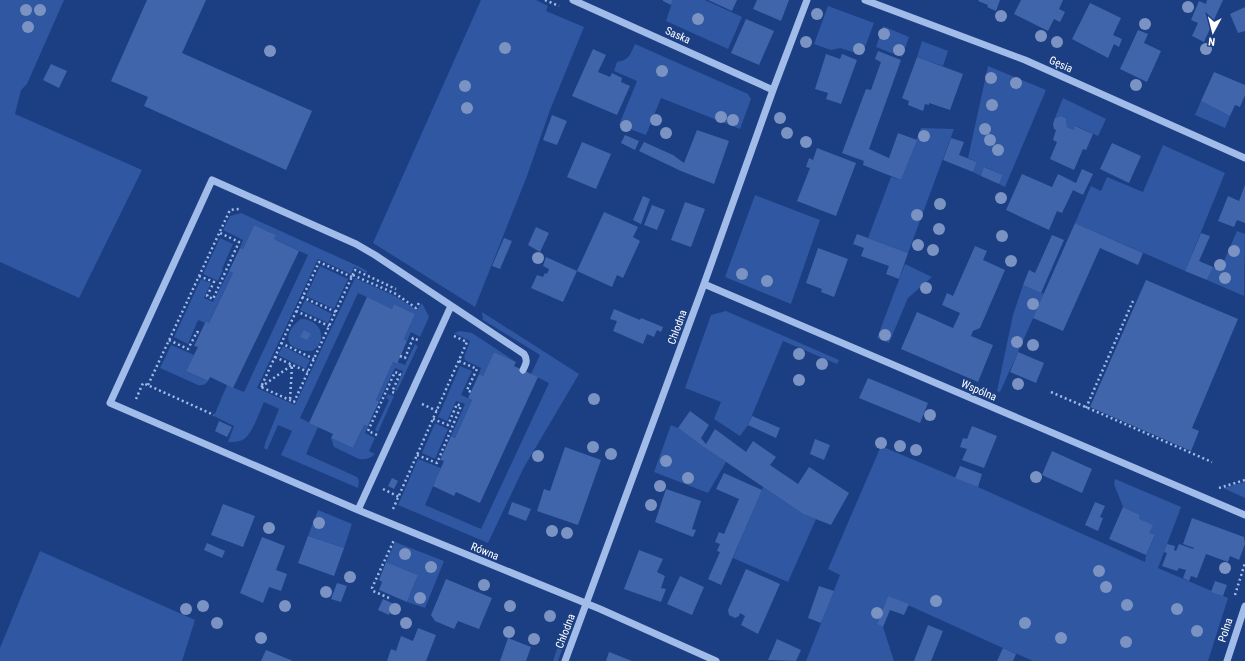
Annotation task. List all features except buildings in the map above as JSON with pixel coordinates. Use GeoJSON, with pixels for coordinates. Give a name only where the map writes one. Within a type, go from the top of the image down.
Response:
{"type":"FeatureCollection","features":[{"type":"Feature","properties":{"kind":"street","name":"Saska"},"geometry":{"type":"LineString","coordinates":[[573,0],[773,90]]}},
{"type":"Feature","properties":{"kind":"street","name":"Chłodna"},"geometry":{"type":"LineString","coordinates":[[565,661],[807,0]]}},
{"type":"Feature","properties":{"kind":"street","name":"Gęsia"},"geometry":{"type":"LineString","coordinates":[[865,0],[1025,60],[1245,158]]}},
{"type":"Feature","properties":{"kind":"street","name":"Równa"},"geometry":{"type":"LineString","coordinates":[[451,306],[356,244],[212,180],[110,403],[358,510],[586,604],[716,661]]}},
{"type":"Feature","properties":{"kind":"street","name":"Wspólna"},"geometry":{"type":"LineString","coordinates":[[704,284],[1245,515]]}},
{"type":"Feature","properties":{"kind":"street"},"geometry":{"type":"LineString","coordinates":[[358,510],[451,306],[524,354],[527,361],[523,370]]}},
{"type":"Feature","properties":{"kind":"street","name":"Polna"},"geometry":{"type":"LineString","coordinates":[[1227,661],[1245,606]]}},
{"type":"Feature","properties":{"kind":"path"},"geometry":{"type":"LineString","coordinates":[[148,385],[230,210],[242,209]]}},
{"type":"Feature","properties":{"kind":"path"},"geometry":{"type":"LineString","coordinates":[[199,276],[214,282],[207,296],[213,299],[231,263],[239,242],[220,233]]}},
{"type":"Feature","properties":{"kind":"path"},"geometry":{"type":"LineString","coordinates":[[261,387],[319,262],[396,294],[416,308],[419,304],[414,300]]}},
{"type":"Feature","properties":{"kind":"path"},"geometry":{"type":"LineString","coordinates":[[261,387],[294,402],[355,270],[398,287],[402,292]]}},
{"type":"Feature","properties":{"kind":"path"},"geometry":{"type":"LineString","coordinates":[[302,297],[336,312]]}},
{"type":"Feature","properties":{"kind":"path"},"geometry":{"type":"LineString","coordinates":[[417,298],[424,302]]}},
{"type":"Feature","properties":{"kind":"path"},"geometry":{"type":"LineString","coordinates":[[1086,408],[1133,301]]}},
{"type":"Feature","properties":{"kind":"path"},"geometry":{"type":"LineString","coordinates":[[296,311],[329,326]]}},
{"type":"Feature","properties":{"kind":"path"},"geometry":{"type":"LineString","coordinates":[[388,522],[467,342],[440,330]]}},
{"type":"Feature","properties":{"kind":"path"},"geometry":{"type":"LineString","coordinates":[[169,340],[188,349],[197,332],[200,333]]}},
{"type":"Feature","properties":{"kind":"path"},"geometry":{"type":"LineString","coordinates":[[400,356],[405,358],[413,338],[424,343]]}},
{"type":"Feature","properties":{"kind":"path"},"geometry":{"type":"LineString","coordinates":[[281,343],[314,359]]}},
{"type":"Feature","properties":{"kind":"path"},"geometry":{"type":"LineString","coordinates":[[275,357],[308,372]]}},
{"type":"Feature","properties":{"kind":"path"},"geometry":{"type":"LineString","coordinates":[[459,360],[477,369],[467,390],[471,392]]}},
{"type":"Feature","properties":{"kind":"path"},"geometry":{"type":"LineString","coordinates":[[261,387],[292,365]]}},
{"type":"Feature","properties":{"kind":"path"},"geometry":{"type":"LineString","coordinates":[[290,401],[292,365]]}},
{"type":"Feature","properties":{"kind":"path"},"geometry":{"type":"LineString","coordinates":[[380,436],[368,431],[395,372],[400,374],[392,392],[399,395]]}},
{"type":"Feature","properties":{"kind":"path"},"geometry":{"type":"LineString","coordinates":[[130,412],[143,383],[214,415]]}},
{"type":"Feature","properties":{"kind":"path"},"geometry":{"type":"LineString","coordinates":[[1051,392],[1212,462]]}},
{"type":"Feature","properties":{"kind":"path"},"geometry":{"type":"LineString","coordinates":[[417,455],[437,463],[446,445],[461,406],[457,404],[448,425],[433,418]]}},
{"type":"Feature","properties":{"kind":"path"},"geometry":{"type":"LineString","coordinates":[[1214,489],[1245,480]]}},
{"type":"Feature","properties":{"kind":"path"},"geometry":{"type":"LineString","coordinates":[[389,598],[373,591],[372,588],[395,538]]}},
{"type":"Feature","properties":{"kind":"shaded area"},"geometry":{"type":"Polygon","coordinates":[[[0,0],[64,0],[27,84],[21,90],[15,114],[142,170],[79,298],[0,262],[0,0]]]}},
{"type":"Feature","properties":{"kind":"shaded area"},"geometry":{"type":"Polygon","coordinates":[[[481,0],[536,0],[548,6],[546,11],[584,27],[550,110],[527,176],[475,307],[373,243],[481,0]]]}},
{"type":"Feature","properties":{"kind":"shaded area"},"geometry":{"type":"Polygon","coordinates":[[[673,0],[705,0],[742,17],[728,49],[666,21],[673,0]]]}},
{"type":"Feature","properties":{"kind":"shaded area"},"geometry":{"type":"Polygon","coordinates":[[[828,6],[874,23],[862,55],[840,48],[831,50],[814,44],[828,6]]]}},
{"type":"Feature","properties":{"kind":"shaded area"},"geometry":{"type":"Polygon","coordinates":[[[883,26],[909,37],[902,57],[876,47],[883,26]]]}},
{"type":"Feature","properties":{"kind":"shaded area"},"geometry":{"type":"Polygon","coordinates":[[[922,41],[948,51],[943,66],[917,57],[922,41]]]}},
{"type":"Feature","properties":{"kind":"shaded area"},"geometry":{"type":"Polygon","coordinates":[[[635,44],[748,94],[751,99],[740,129],[661,98],[646,135],[619,125],[637,81],[614,71],[617,62],[624,60],[629,56],[635,44]]]}},
{"type":"Feature","properties":{"kind":"shaded area"},"geometry":{"type":"Polygon","coordinates":[[[988,66],[1046,90],[1005,187],[999,184],[1003,175],[985,167],[981,176],[973,172],[977,162],[968,158],[988,66]]]}},
{"type":"Feature","properties":{"kind":"shaded area"},"geometry":{"type":"Polygon","coordinates":[[[1063,98],[1106,119],[1098,136],[1076,126],[1074,130],[1067,127],[1066,118],[1061,116],[1055,118],[1063,98]]]}},
{"type":"Feature","properties":{"kind":"shaded area"},"geometry":{"type":"Polygon","coordinates":[[[1201,101],[1230,116],[1225,128],[1195,115],[1201,101]]]}},
{"type":"Feature","properties":{"kind":"shaded area"},"geometry":{"type":"Polygon","coordinates":[[[921,128],[954,129],[908,253],[868,238],[891,177],[901,180],[921,128]]]}},
{"type":"Feature","properties":{"kind":"shaded area"},"geometry":{"type":"Polygon","coordinates":[[[1163,145],[1225,173],[1185,271],[1075,223],[1091,186],[1101,191],[1107,177],[1143,192],[1163,145]]]}},
{"type":"Feature","properties":{"kind":"shaded area"},"geometry":{"type":"Polygon","coordinates":[[[755,195],[820,220],[791,304],[725,277],[755,195]]]}},
{"type":"Feature","properties":{"kind":"shaded area"},"geometry":{"type":"Polygon","coordinates":[[[241,213],[367,271],[367,273],[354,267],[351,274],[318,259],[257,388],[295,405],[355,278],[395,296],[417,310],[422,303],[429,317],[420,337],[411,332],[407,341],[404,339],[415,314],[394,304],[392,309],[358,293],[300,418],[318,427],[306,454],[357,477],[359,481],[358,488],[281,455],[292,431],[278,425],[267,450],[264,448],[279,409],[264,402],[256,422],[250,432],[244,439],[236,442],[228,442],[234,426],[214,416],[227,385],[244,392],[308,255],[274,239],[276,235],[254,225],[243,249],[240,248],[243,240],[223,230],[230,216],[241,213]]]}},
{"type":"Feature","properties":{"kind":"shaded area"},"geometry":{"type":"Polygon","coordinates":[[[1237,231],[1245,234],[1244,296],[1207,280],[1213,267],[1220,270],[1237,231]]]}},
{"type":"Feature","properties":{"kind":"shaded area"},"geometry":{"type":"Polygon","coordinates":[[[220,238],[233,244],[218,281],[203,274],[220,238]]]}},
{"type":"Feature","properties":{"kind":"shaded area"},"geometry":{"type":"Polygon","coordinates":[[[905,264],[932,277],[908,298],[889,343],[877,338],[905,264]]]}},
{"type":"Feature","properties":{"kind":"shaded area"},"geometry":{"type":"Polygon","coordinates":[[[320,266],[348,279],[334,309],[306,296],[320,266]]]}},
{"type":"Feature","properties":{"kind":"shaded area"},"geometry":{"type":"Polygon","coordinates":[[[229,271],[233,273],[209,323],[198,320],[188,344],[174,337],[201,279],[211,283],[204,298],[213,302],[229,271]]]}},
{"type":"Feature","properties":{"kind":"shaded area"},"geometry":{"type":"Polygon","coordinates":[[[1023,285],[1044,294],[1000,392],[997,391],[1013,315],[1023,285]]]}},
{"type":"Feature","properties":{"kind":"shaded area"},"geometry":{"type":"Polygon","coordinates":[[[305,300],[332,314],[328,323],[300,310],[305,300]]]}},
{"type":"Feature","properties":{"kind":"shaded area"},"geometry":{"type":"Polygon","coordinates":[[[726,311],[839,360],[837,364],[783,341],[748,425],[740,436],[714,419],[721,402],[685,388],[711,315],[726,311]]]}},
{"type":"Feature","properties":{"kind":"shaded area"},"geometry":{"type":"Polygon","coordinates":[[[482,312],[579,374],[523,469],[488,543],[398,505],[418,459],[441,468],[425,505],[481,529],[549,383],[531,374],[540,355],[483,320],[482,312]]]}},
{"type":"Feature","properties":{"kind":"shaded area"},"geometry":{"type":"Polygon","coordinates":[[[301,319],[314,322],[320,331],[320,341],[312,351],[298,349],[293,347],[289,342],[288,338],[290,330],[301,319]]]}},
{"type":"Feature","properties":{"kind":"shaded area"},"geometry":{"type":"Polygon","coordinates":[[[460,331],[472,333],[516,362],[494,352],[483,376],[479,374],[481,368],[465,360],[464,357],[470,341],[454,333],[460,331]]]}},
{"type":"Feature","properties":{"kind":"shaded area"},"geometry":{"type":"Polygon","coordinates":[[[415,344],[418,346],[397,391],[395,390],[403,371],[395,368],[379,402],[376,400],[393,362],[396,364],[397,362],[405,365],[415,344]]]}},
{"type":"Feature","properties":{"kind":"shaded area"},"geometry":{"type":"Polygon","coordinates":[[[171,345],[194,355],[186,371],[208,381],[206,383],[198,385],[160,368],[171,345]]]}},
{"type":"Feature","properties":{"kind":"shaded area"},"geometry":{"type":"Polygon","coordinates":[[[283,346],[310,360],[306,369],[278,355],[283,346]]]}},
{"type":"Feature","properties":{"kind":"shaded area"},"geometry":{"type":"Polygon","coordinates":[[[460,366],[472,371],[461,395],[472,400],[455,438],[451,436],[465,404],[456,401],[447,421],[438,417],[460,366]]]}},
{"type":"Feature","properties":{"kind":"shaded area"},"geometry":{"type":"Polygon","coordinates":[[[388,394],[394,396],[378,432],[375,430],[389,400],[386,398],[388,394]]]}},
{"type":"Feature","properties":{"kind":"shaded area"},"geometry":{"type":"Polygon","coordinates":[[[435,423],[448,429],[435,459],[422,453],[435,423]]]}},
{"type":"Feature","properties":{"kind":"shaded area"},"geometry":{"type":"Polygon","coordinates":[[[364,425],[368,426],[365,433],[375,438],[369,451],[375,454],[370,458],[359,459],[334,447],[331,438],[353,448],[364,425]]]}},
{"type":"Feature","properties":{"kind":"shaded area"},"geometry":{"type":"Polygon","coordinates":[[[671,425],[678,428],[726,462],[708,493],[654,472],[671,425]]]}},
{"type":"Feature","properties":{"kind":"shaded area"},"geometry":{"type":"Polygon","coordinates":[[[881,446],[978,487],[1145,562],[1146,555],[1155,536],[1149,533],[1139,519],[1140,515],[1123,507],[1114,484],[1115,479],[1181,507],[1158,568],[1228,598],[1208,661],[1033,661],[888,596],[877,624],[883,627],[894,661],[806,661],[840,575],[828,569],[881,446]]]}},
{"type":"Feature","properties":{"kind":"shaded area"},"geometry":{"type":"Polygon","coordinates":[[[1245,482],[1245,498],[1223,488],[1245,482]]]}},
{"type":"Feature","properties":{"kind":"shaded area"},"geometry":{"type":"Polygon","coordinates":[[[763,487],[803,514],[816,519],[788,582],[733,558],[763,487]]]}},
{"type":"Feature","properties":{"kind":"shaded area"},"geometry":{"type":"Polygon","coordinates":[[[318,510],[352,524],[344,548],[308,536],[318,510]]]}},
{"type":"Feature","properties":{"kind":"shaded area"},"geometry":{"type":"Polygon","coordinates":[[[395,542],[444,561],[425,608],[407,602],[418,575],[386,562],[395,542]]]}},
{"type":"Feature","properties":{"kind":"shaded area"},"geometry":{"type":"Polygon","coordinates":[[[40,551],[195,620],[182,661],[0,661],[0,648],[40,551]]]}},
{"type":"Feature","properties":{"kind":"shaded area"},"geometry":{"type":"Polygon","coordinates":[[[572,612],[572,622],[558,661],[553,661],[568,616],[572,612]]]}}]}
